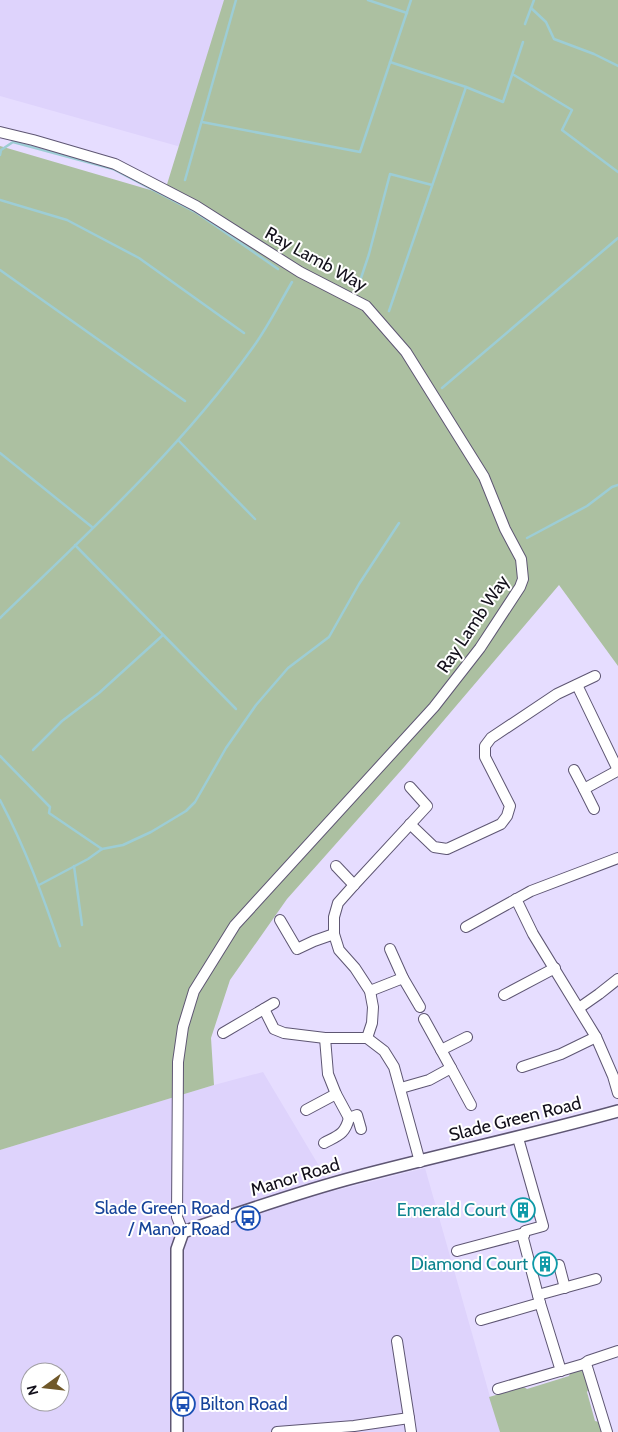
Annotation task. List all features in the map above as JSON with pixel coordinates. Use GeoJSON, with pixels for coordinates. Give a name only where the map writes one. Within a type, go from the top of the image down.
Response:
{"type":"FeatureCollection","features":[{"type":"Feature","properties":{"kind":"street","name":"Ray Lamb Way"},"geometry":{"type":"LineString","coordinates":[[0,132],[115,164],[196,206],[300,272],[366,306],[406,352],[484,477],[505,529],[521,559],[523,579],[520,587],[480,648],[434,706],[235,925],[194,992],[182,1035],[178,1062],[177,1217],[183,1232]]}},
{"type":"Feature","properties":{"kind":"street"},"geometry":{"type":"LineString","coordinates":[[410,824],[434,847],[447,849],[501,824],[507,816],[510,806],[485,757],[485,746],[491,738],[510,724],[557,694],[595,676]]}},
{"type":"Feature","properties":{"kind":"street"},"geometry":{"type":"LineString","coordinates":[[577,685],[618,770],[584,789]]}},
{"type":"Feature","properties":{"kind":"street"},"geometry":{"type":"LineString","coordinates":[[574,770],[594,809]]}},
{"type":"Feature","properties":{"kind":"street"},"geometry":{"type":"LineString","coordinates":[[368,1038],[372,1023],[373,1007],[370,991],[340,950],[334,934],[334,917],[338,903],[427,806],[410,787]]}},
{"type":"Feature","properties":{"kind":"street"},"geometry":{"type":"LineString","coordinates":[[466,928],[516,899],[618,858]]}},
{"type":"Feature","properties":{"kind":"street"},"geometry":{"type":"LineString","coordinates":[[336,866],[354,885]]}},
{"type":"Feature","properties":{"kind":"street"},"geometry":{"type":"LineString","coordinates":[[516,899],[533,934],[596,1037],[613,1076],[618,1093]]}},
{"type":"Feature","properties":{"kind":"street"},"geometry":{"type":"LineString","coordinates":[[280,920],[297,949],[334,934]]}},
{"type":"Feature","properties":{"kind":"street"},"geometry":{"type":"LineString","coordinates":[[390,949],[403,978],[420,1008]]}},
{"type":"Feature","properties":{"kind":"street"},"geometry":{"type":"LineString","coordinates":[[504,994],[555,968]]}},
{"type":"Feature","properties":{"kind":"street"},"geometry":{"type":"LineString","coordinates":[[370,991],[403,978]]}},
{"type":"Feature","properties":{"kind":"street"},"geometry":{"type":"LineString","coordinates":[[579,1008],[618,979]]}},
{"type":"Feature","properties":{"kind":"street"},"geometry":{"type":"LineString","coordinates":[[223,1033],[274,1003]]}},
{"type":"Feature","properties":{"kind":"street"},"geometry":{"type":"LineString","coordinates":[[264,1009],[274,1029],[284,1033],[296,1036],[325,1038],[368,1038],[384,1051],[394,1067],[401,1088],[420,1162]]}},
{"type":"Feature","properties":{"kind":"street"},"geometry":{"type":"LineString","coordinates":[[424,1020],[471,1105]]}},
{"type":"Feature","properties":{"kind":"street"},"geometry":{"type":"LineString","coordinates":[[441,1050],[467,1037]]}},
{"type":"Feature","properties":{"kind":"street"},"geometry":{"type":"LineString","coordinates":[[522,1066],[561,1054],[596,1037]]}},
{"type":"Feature","properties":{"kind":"street"},"geometry":{"type":"LineString","coordinates":[[324,1143],[341,1134],[346,1129],[349,1118],[328,1074],[325,1038]]}},
{"type":"Feature","properties":{"kind":"street"},"geometry":{"type":"LineString","coordinates":[[401,1088],[430,1080],[452,1068]]}},
{"type":"Feature","properties":{"kind":"street"},"geometry":{"type":"LineString","coordinates":[[306,1110],[336,1094]]}},
{"type":"Feature","properties":{"kind":"street","name":"Slade Green Road"},"geometry":{"type":"LineString","coordinates":[[420,1162],[618,1111]]}},
{"type":"Feature","properties":{"kind":"street"},"geometry":{"type":"LineString","coordinates":[[349,1118],[357,1115],[361,1130]]}},
{"type":"Feature","properties":{"kind":"street"},"geometry":{"type":"LineString","coordinates":[[518,1138],[543,1226],[525,1231],[522,1238],[561,1371]]}},
{"type":"Feature","properties":{"kind":"street","name":"Manor Road"},"geometry":{"type":"LineString","coordinates":[[183,1232],[322,1186],[420,1162]]}},
{"type":"Feature","properties":{"kind":"street"},"geometry":{"type":"LineString","coordinates":[[177,1432],[177,1249],[183,1232]]}},
{"type":"Feature","properties":{"kind":"street"},"geometry":{"type":"LineString","coordinates":[[457,1251],[521,1234],[524,1235]]}},
{"type":"Feature","properties":{"kind":"street"},"geometry":{"type":"LineString","coordinates":[[559,1265],[565,1288]]}},
{"type":"Feature","properties":{"kind":"street"},"geometry":{"type":"LineString","coordinates":[[481,1320],[565,1288],[596,1279]]}},
{"type":"Feature","properties":{"kind":"street"},"geometry":{"type":"LineString","coordinates":[[397,1340],[411,1432]]}},
{"type":"Feature","properties":{"kind":"street"},"geometry":{"type":"LineString","coordinates":[[498,1389],[584,1364],[618,1351]]}},
{"type":"Feature","properties":{"kind":"street"},"geometry":{"type":"LineString","coordinates":[[584,1364],[587,1367],[607,1432]]}},
{"type":"Feature","properties":{"kind":"street"},"geometry":{"type":"LineString","coordinates":[[277,1432],[354,1426],[409,1418]]}},
{"type":"Feature","properties":{"kind":"shaded area"},"geometry":{"type":"Polygon","coordinates":[[[0,0],[225,0],[181,147],[0,96],[0,0]]]}},
{"type":"Feature","properties":{"kind":"shaded area"},"geometry":{"type":"Polygon","coordinates":[[[263,1072],[334,1191],[425,1168],[500,1432],[0,1432],[0,1150],[263,1072]]]}},
{"type":"Feature","properties":{"kind":"green space"},"geometry":{"type":"Polygon","coordinates":[[[224,0],[618,0],[618,666],[559,585],[405,766],[287,899],[230,980],[211,1038],[214,1085],[0,1150],[0,146],[164,194],[224,0]]]}},
{"type":"Feature","properties":{"kind":"green space"},"geometry":{"type":"Polygon","coordinates":[[[580,1370],[583,1372],[589,1389],[587,1392],[595,1421],[599,1422],[602,1432],[500,1432],[489,1397],[524,1387],[527,1389],[569,1376],[571,1371],[580,1370]]]}},
{"type":"Feature","properties":{"kind":"waterway"},"geometry":{"type":"LineString","coordinates":[[185,180],[236,0]]}},
{"type":"Feature","properties":{"kind":"waterway"},"geometry":{"type":"LineString","coordinates":[[368,0],[407,13]]}},
{"type":"Feature","properties":{"kind":"waterway"},"geometry":{"type":"LineString","coordinates":[[202,122],[360,152],[411,0]]}},
{"type":"Feature","properties":{"kind":"waterway"},"geometry":{"type":"LineString","coordinates":[[525,24],[534,0]]}},
{"type":"Feature","properties":{"kind":"waterway"},"geometry":{"type":"LineString","coordinates":[[531,8],[546,22],[554,39],[594,54],[618,66]]}},
{"type":"Feature","properties":{"kind":"waterway"},"geometry":{"type":"LineString","coordinates":[[390,62],[466,87],[503,102],[523,42]]}},
{"type":"Feature","properties":{"kind":"waterway"},"geometry":{"type":"LineString","coordinates":[[514,75],[572,110],[562,130],[618,172]]}},
{"type":"Feature","properties":{"kind":"waterway"},"geometry":{"type":"LineString","coordinates":[[389,311],[466,87]]}},
{"type":"Feature","properties":{"kind":"waterway"},"geometry":{"type":"LineString","coordinates":[[0,155],[1,150],[13,142],[113,169],[197,213],[278,269]]}},
{"type":"Feature","properties":{"kind":"waterway"},"geometry":{"type":"LineString","coordinates":[[358,287],[369,254],[390,174],[432,185]]}},
{"type":"Feature","properties":{"kind":"waterway"},"geometry":{"type":"LineString","coordinates":[[0,200],[67,220],[139,258],[244,333]]}},
{"type":"Feature","properties":{"kind":"waterway"},"geometry":{"type":"LineString","coordinates":[[442,388],[618,238]]}},
{"type":"Feature","properties":{"kind":"waterway"},"geometry":{"type":"LineString","coordinates":[[0,270],[185,401]]}},
{"type":"Feature","properties":{"kind":"waterway"},"geometry":{"type":"LineString","coordinates":[[0,618],[132,489],[194,422],[257,342],[292,282]]}},
{"type":"Feature","properties":{"kind":"waterway"},"geometry":{"type":"LineString","coordinates":[[178,440],[255,519]]}},
{"type":"Feature","properties":{"kind":"waterway"},"geometry":{"type":"LineString","coordinates":[[0,453],[92,527]]}},
{"type":"Feature","properties":{"kind":"waterway"},"geometry":{"type":"LineString","coordinates":[[527,538],[587,506],[612,487],[618,485]]}},
{"type":"Feature","properties":{"kind":"waterway"},"geometry":{"type":"LineString","coordinates":[[39,885],[88,859],[102,849],[123,845],[151,832],[186,811],[195,802],[226,748],[256,705],[288,668],[329,637],[359,584],[399,523]]}},
{"type":"Feature","properties":{"kind":"waterway"},"geometry":{"type":"LineString","coordinates":[[75,545],[236,709]]}},
{"type":"Feature","properties":{"kind":"waterway"},"geometry":{"type":"LineString","coordinates":[[33,750],[62,721],[99,693],[163,635]]}},
{"type":"Feature","properties":{"kind":"waterway"},"geometry":{"type":"LineString","coordinates":[[0,756],[50,807],[49,813],[102,849]]}},
{"type":"Feature","properties":{"kind":"waterway"},"geometry":{"type":"LineString","coordinates":[[0,800],[33,872],[60,946]]}},
{"type":"Feature","properties":{"kind":"waterway"},"geometry":{"type":"LineString","coordinates":[[74,866],[82,925]]}},
{"type":"Feature","properties":{"kind":"place","name":"Emerald Court"},"geometry":{"type":"Point","coordinates":[523,1210]}},
{"type":"Feature","properties":{"kind":"place","name":"Slade Green Road / Manor Road"},"geometry":{"type":"Point","coordinates":[248,1218]}},
{"type":"Feature","properties":{"kind":"place","name":"Diamond Court"},"geometry":{"type":"Point","coordinates":[545,1264]}},
{"type":"Feature","properties":{"kind":"place","name":"Bilton Road"},"geometry":{"type":"Point","coordinates":[183,1404]}}]}
